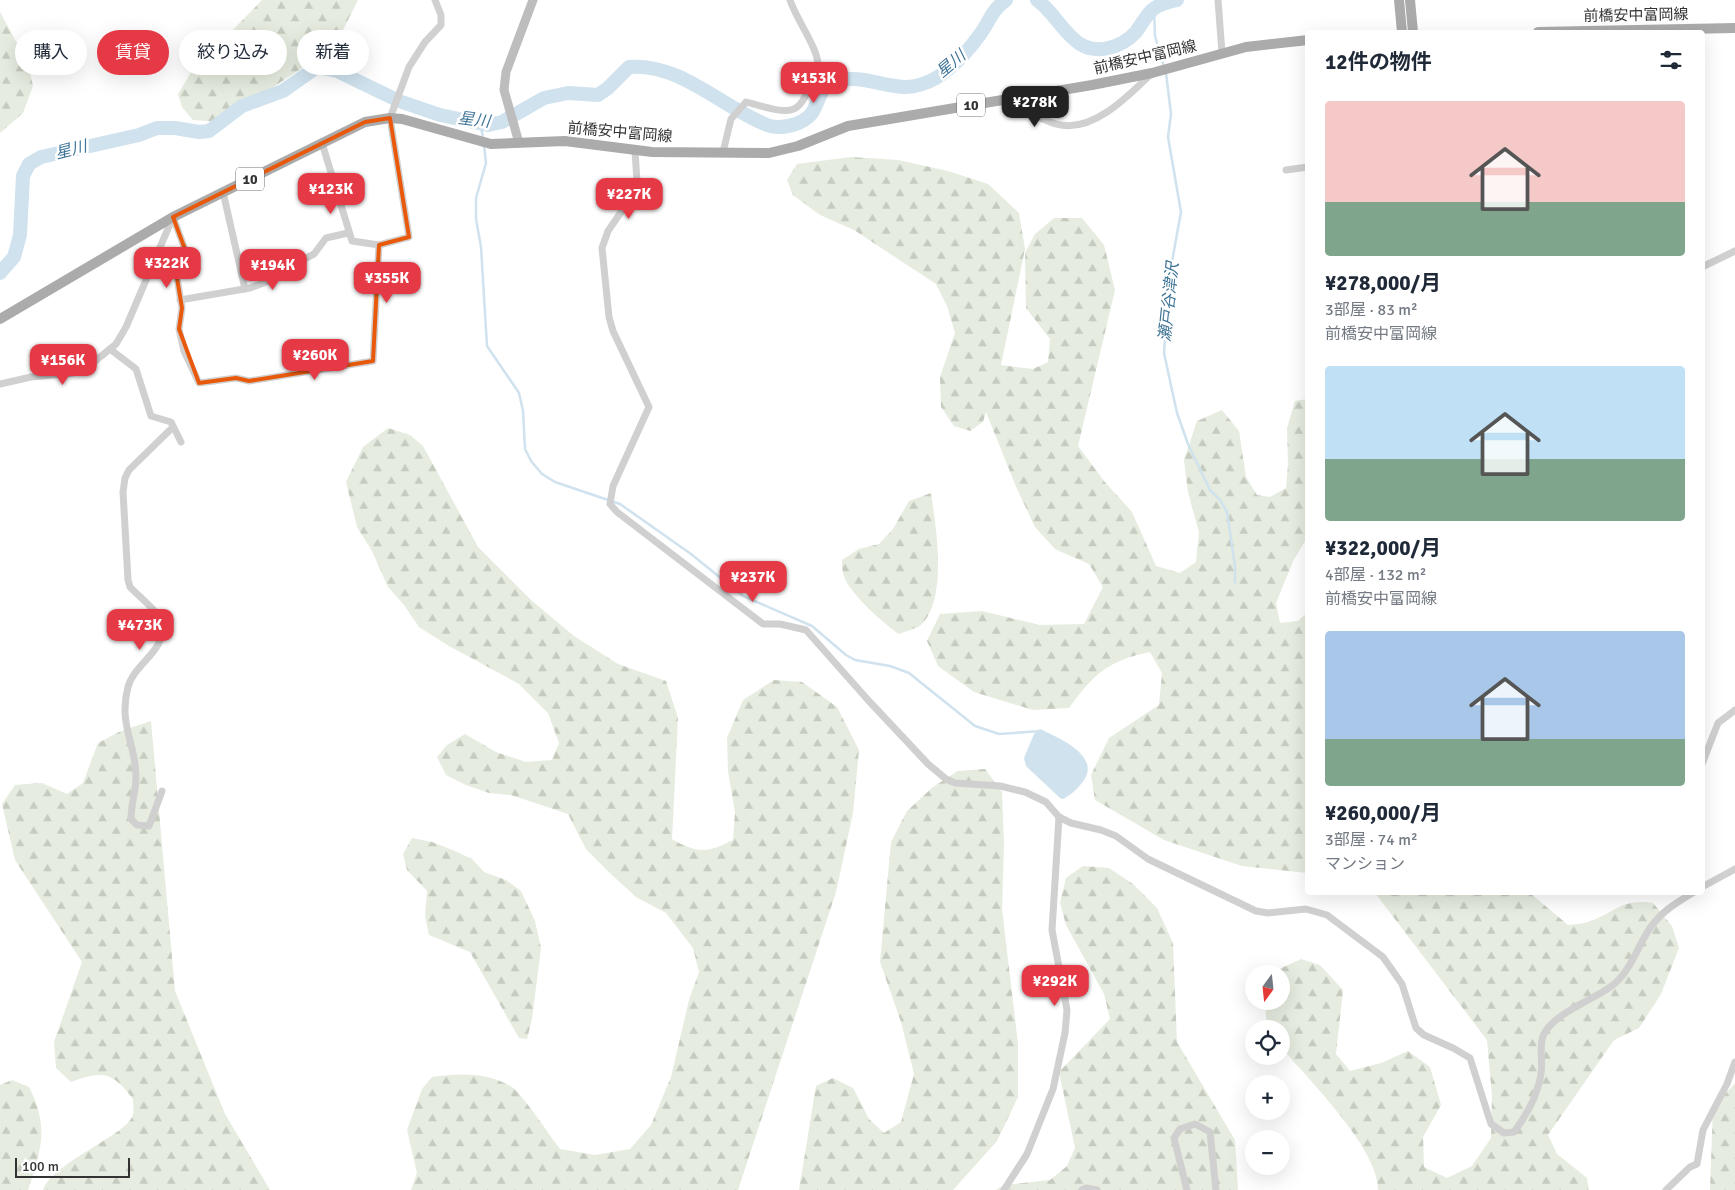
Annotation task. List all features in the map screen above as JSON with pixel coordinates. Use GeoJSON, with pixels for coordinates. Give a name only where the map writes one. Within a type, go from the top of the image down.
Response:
{"type":"FeatureCollection","features":[{"type":"Feature","properties":{"kind":"main road"},"geometry":{"type":"LineString","coordinates":[[1399,0],[1402,30]]}},
{"type":"Feature","properties":{"kind":"main road"},"geometry":{"type":"LineString","coordinates":[[1410,0],[1413,30]]}},
{"type":"Feature","properties":{"kind":"main road","name":"前橋安中富岡線"},"geometry":{"type":"LineString","coordinates":[[1636,30],[1735,28]]}},
{"type":"Feature","properties":{"kind":"main road","name":"前橋安中富岡線"},"geometry":{"type":"LineString","coordinates":[[0,319],[173,217],[365,122],[390,118],[414,122],[480,142],[565,141],[635,151],[769,153],[798,146],[848,126],[891,117],[1032,96],[1152,73],[1222,53],[1266,44],[1305,40]]}},
{"type":"Feature","properties":{"kind":"street"},"geometry":{"type":"LineString","coordinates":[[322,143],[352,241],[379,245],[409,237],[390,118],[409,67],[425,42],[440,25],[442,15],[435,0]]}},
{"type":"Feature","properties":{"kind":"street"},"geometry":{"type":"LineString","coordinates":[[519,143],[504,90],[506,72],[533,0]]}},
{"type":"Feature","properties":{"kind":"street"},"geometry":{"type":"LineString","coordinates":[[723,152],[731,119],[746,102],[775,111],[791,110],[798,108],[803,103],[818,65],[818,59],[802,30],[790,0]]}},
{"type":"Feature","properties":{"kind":"street"},"geometry":{"type":"LineString","coordinates":[[1218,0],[1222,53]]}},
{"type":"Feature","properties":{"kind":"street"},"geometry":{"type":"LineString","coordinates":[[1032,96],[1035,116],[1059,125],[1070,126],[1101,115],[1117,106],[1152,73]]}},
{"type":"Feature","properties":{"kind":"street"},"geometry":{"type":"LineString","coordinates":[[635,151],[637,181],[630,199],[608,232],[602,248],[609,317],[613,332],[649,407],[613,486],[610,504],[763,624],[780,624],[806,630],[928,764],[946,779],[955,784],[1000,786],[1025,792],[1046,802],[1059,817],[1071,823],[1102,830],[1116,836],[1148,859],[1256,911],[1268,913],[1306,909],[1327,915],[1383,957],[1394,970],[1402,984],[1416,1028],[1424,1035],[1470,1058],[1491,1124],[1504,1133],[1514,1132],[1538,1087],[1542,1072],[1541,1051],[1543,1036],[1556,1020],[1613,985],[1624,974],[1650,928],[1666,909],[1689,895]]}},
{"type":"Feature","properties":{"kind":"street"},"geometry":{"type":"LineString","coordinates":[[1286,170],[1305,167]]}},
{"type":"Feature","properties":{"kind":"street"},"geometry":{"type":"LineString","coordinates":[[224,192],[245,289]]}},
{"type":"Feature","properties":{"kind":"street"},"geometry":{"type":"LineString","coordinates":[[173,217],[186,252],[177,278],[182,308],[179,329],[184,351],[199,383],[236,378],[249,381],[373,361],[379,245]]}},
{"type":"Feature","properties":{"kind":"street"},"geometry":{"type":"LineString","coordinates":[[0,384],[31,377],[73,372],[94,362],[110,349],[126,327],[173,217]]}},
{"type":"Feature","properties":{"kind":"street"},"geometry":{"type":"LineString","coordinates":[[180,300],[245,289],[280,277],[288,267],[314,254],[326,238],[348,233]]}},
{"type":"Feature","properties":{"kind":"street"},"geometry":{"type":"LineString","coordinates":[[1705,266],[1735,251]]}},
{"type":"Feature","properties":{"kind":"street"},"geometry":{"type":"LineString","coordinates":[[110,349],[136,370],[151,416],[170,422],[181,442]]}},
{"type":"Feature","properties":{"kind":"street"},"geometry":{"type":"LineString","coordinates":[[162,791],[149,826],[137,826],[131,819],[136,776],[124,721],[125,698],[129,683],[136,671],[150,656],[162,633],[162,622],[130,587],[123,492],[125,478],[129,470],[173,427]]}},
{"type":"Feature","properties":{"kind":"street"},"geometry":{"type":"LineString","coordinates":[[1705,756],[1718,723],[1735,710]]}},
{"type":"Feature","properties":{"kind":"street"},"geometry":{"type":"LineString","coordinates":[[1004,1190],[1027,1154],[1053,1089],[1065,1033],[1066,1010],[1052,930],[1059,817]]}},
{"type":"Feature","properties":{"kind":"street"},"geometry":{"type":"LineString","coordinates":[[1705,885],[1735,870]]}},
{"type":"Feature","properties":{"kind":"street"},"geometry":{"type":"LineString","coordinates":[[1666,1190],[1690,1166],[1697,1164],[1702,1130],[1727,1084],[1735,1062]]}},
{"type":"Feature","properties":{"kind":"street"},"geometry":{"type":"LineString","coordinates":[[1187,1190],[1174,1138],[1180,1129],[1195,1124],[1210,1132],[1216,1190]]}},
{"type":"Feature","properties":{"kind":"street"},"geometry":{"type":"LineString","coordinates":[[1082,1190],[1086,1188],[1097,1190]]}},
{"type":"Feature","properties":{"kind":"highlighted area"},"geometry":{"type":"Polygon","coordinates":[[[390,118],[409,237],[379,245],[373,361],[249,381],[236,378],[199,383],[179,329],[182,308],[177,278],[186,252],[173,217],[365,122],[390,118]]]}},
{"type":"Feature","properties":{"kind":"green space"},"geometry":{"type":"Polygon","coordinates":[[[262,0],[358,0],[343,30],[297,30],[297,71],[221,122],[193,120],[182,107],[178,94],[189,75],[287,75],[287,30],[233,30],[262,0]]]}},
{"type":"Feature","properties":{"kind":"green space"},"geometry":{"type":"Polygon","coordinates":[[[0,12],[15,39],[15,75],[31,75],[33,86],[23,113],[0,133],[0,12]]]}},
{"type":"Feature","properties":{"kind":"green space"},"geometry":{"type":"Polygon","coordinates":[[[851,157],[898,160],[948,171],[988,184],[1019,213],[1025,249],[1001,365],[1033,369],[1048,362],[1050,339],[1026,308],[1025,253],[1035,234],[1054,218],[1082,218],[1104,245],[1115,290],[1078,446],[1104,481],[1132,512],[1156,566],[1180,573],[1196,562],[1199,532],[1188,492],[1184,460],[1197,421],[1222,410],[1239,431],[1246,477],[1257,495],[1270,497],[1286,488],[1288,464],[1287,428],[1295,401],[1305,399],[1305,541],[1294,559],[1276,603],[1280,623],[1298,621],[1305,615],[1305,873],[1242,866],[1164,840],[1095,800],[1091,775],[1109,738],[1159,705],[1162,673],[1150,652],[1123,660],[1103,671],[1086,686],[1069,708],[1033,710],[974,692],[938,666],[927,641],[940,614],[982,611],[1040,625],[1084,624],[1103,587],[1089,564],[1055,549],[1035,527],[1017,489],[986,412],[983,422],[970,431],[954,426],[941,407],[940,377],[955,333],[947,306],[936,284],[854,230],[820,215],[793,195],[787,180],[797,164],[851,157]]]}},
{"type":"Feature","properties":{"kind":"green space"},"geometry":{"type":"Polygon","coordinates":[[[388,428],[410,435],[423,446],[478,547],[531,600],[574,636],[618,664],[666,681],[678,718],[672,839],[689,847],[702,850],[733,840],[735,812],[728,771],[727,738],[743,700],[774,680],[802,682],[837,707],[859,750],[853,813],[836,892],[738,1190],[411,1190],[417,1173],[407,1130],[422,1089],[432,1077],[453,1075],[483,1076],[512,1087],[517,1091],[560,1149],[595,1155],[630,1149],[651,1125],[671,1077],[689,1000],[699,972],[693,948],[666,913],[636,897],[586,849],[568,814],[511,795],[489,793],[466,785],[446,775],[437,757],[447,745],[465,734],[496,752],[526,762],[552,760],[559,743],[548,713],[519,684],[449,646],[419,627],[404,605],[388,587],[372,551],[357,527],[346,482],[363,447],[388,428]]]}},
{"type":"Feature","properties":{"kind":"green space"},"geometry":{"type":"Polygon","coordinates":[[[931,493],[938,562],[935,598],[929,613],[921,625],[899,634],[876,616],[853,591],[843,574],[842,560],[859,549],[879,544],[893,529],[909,501],[931,493]]]}},
{"type":"Feature","properties":{"kind":"green space"},"geometry":{"type":"Polygon","coordinates":[[[151,721],[175,991],[225,1114],[270,1190],[43,1190],[49,1180],[60,1169],[128,1123],[133,1115],[133,1099],[119,1083],[106,1076],[91,1076],[71,1082],[56,1068],[54,1042],[82,962],[15,860],[2,804],[15,785],[42,783],[67,794],[83,783],[98,743],[121,731],[151,721]]]}},
{"type":"Feature","properties":{"kind":"green space"},"geometry":{"type":"Polygon","coordinates":[[[985,769],[1002,792],[1004,845],[1002,909],[1018,1044],[1018,1097],[997,1141],[953,1190],[799,1190],[816,1086],[833,1078],[853,1088],[869,1119],[884,1133],[901,1122],[914,1074],[901,1022],[880,962],[891,842],[907,811],[933,787],[958,771],[985,769]]]}},
{"type":"Feature","properties":{"kind":"green space"},"geometry":{"type":"Polygon","coordinates":[[[412,838],[432,842],[472,859],[484,872],[506,880],[521,891],[535,921],[541,948],[532,1019],[527,1039],[519,1038],[470,952],[429,935],[425,916],[427,891],[407,870],[403,854],[412,838]]]}},
{"type":"Feature","properties":{"kind":"green space"},"geometry":{"type":"Polygon","coordinates":[[[1083,866],[1109,868],[1133,884],[1157,908],[1173,943],[1177,1042],[1235,1140],[1238,1190],[996,1190],[1004,1185],[1050,1180],[1067,1166],[1075,1148],[1059,1072],[1110,1019],[1104,994],[1066,925],[1060,903],[1066,878],[1083,866]]]}},
{"type":"Feature","properties":{"kind":"green space"},"geometry":{"type":"Polygon","coordinates":[[[1377,895],[1532,895],[1568,925],[1588,922],[1625,904],[1653,903],[1672,926],[1679,948],[1661,994],[1639,1028],[1614,1040],[1548,1135],[1557,1154],[1587,1178],[1589,1190],[1378,1190],[1375,1173],[1355,1135],[1324,1095],[1290,1057],[1290,1020],[1266,1020],[1266,1010],[1290,1010],[1290,965],[1288,965],[1301,959],[1320,965],[1343,990],[1336,1054],[1350,1071],[1381,1063],[1408,1051],[1430,1067],[1441,1105],[1423,1137],[1424,1167],[1447,1178],[1472,1166],[1491,1138],[1492,1096],[1487,1040],[1377,895]]]}},
{"type":"Feature","properties":{"kind":"green space"},"geometry":{"type":"Polygon","coordinates":[[[12,1080],[29,1087],[39,1114],[41,1126],[40,1149],[28,1190],[0,1190],[0,1085],[12,1080]]]}},
{"type":"Feature","properties":{"kind":"green space"},"geometry":{"type":"Polygon","coordinates":[[[1735,1083],[1735,1190],[1710,1190],[1713,1108],[1735,1083]]]}},
{"type":"Feature","properties":{"kind":"water"},"geometry":{"type":"Polygon","coordinates":[[[1040,729],[1068,743],[1084,757],[1087,765],[1087,774],[1081,784],[1063,799],[1026,766],[1024,758],[1034,734],[1040,729]]]}},
{"type":"Feature","properties":{"kind":"waterway","name":"星川"},"geometry":{"type":"LineString","coordinates":[[0,273],[14,257],[20,235],[23,176],[29,164],[41,157],[139,135],[157,128],[175,128],[199,132],[209,131],[242,106],[283,91],[317,67],[337,71],[399,101],[440,115],[488,125],[502,122],[544,98],[568,93],[598,95],[608,88],[629,67],[648,68],[666,72],[683,79],[767,125],[785,127],[803,121],[808,117],[812,113],[823,89],[836,81],[862,80],[909,87],[936,78],[955,64],[966,52],[994,12],[1006,0]]}},
{"type":"Feature","properties":{"kind":"waterway","name":"星川"},"geometry":{"type":"LineString","coordinates":[[1037,0],[1068,34],[1080,44],[1094,49],[1110,48],[1124,42],[1136,32],[1152,10],[1177,0]]}},
{"type":"Feature","properties":{"kind":"waterway","name":"瀬戸谷津沢"},"geometry":{"type":"LineString","coordinates":[[1154,9],[1155,36],[1164,67]]}},
{"type":"Feature","properties":{"kind":"waterway","name":"瀬戸谷津沢"},"geometry":{"type":"LineString","coordinates":[[1166,73],[1171,114],[1168,137],[1181,212],[1169,278],[1164,353],[1177,413],[1188,444],[1210,490],[1220,500],[1227,512],[1235,566],[1235,583]]}},
{"type":"Feature","properties":{"kind":"waterway"},"geometry":{"type":"LineString","coordinates":[[481,125],[483,139]]}},
{"type":"Feature","properties":{"kind":"waterway"},"geometry":{"type":"LineString","coordinates":[[484,145],[486,163],[476,198],[476,219],[481,247],[487,346],[519,393],[523,411],[525,449],[531,461],[542,474],[555,482],[620,504],[691,554],[743,596],[812,626],[846,655],[855,660],[890,666],[909,673],[975,726],[999,734],[1041,731]]}}]}
